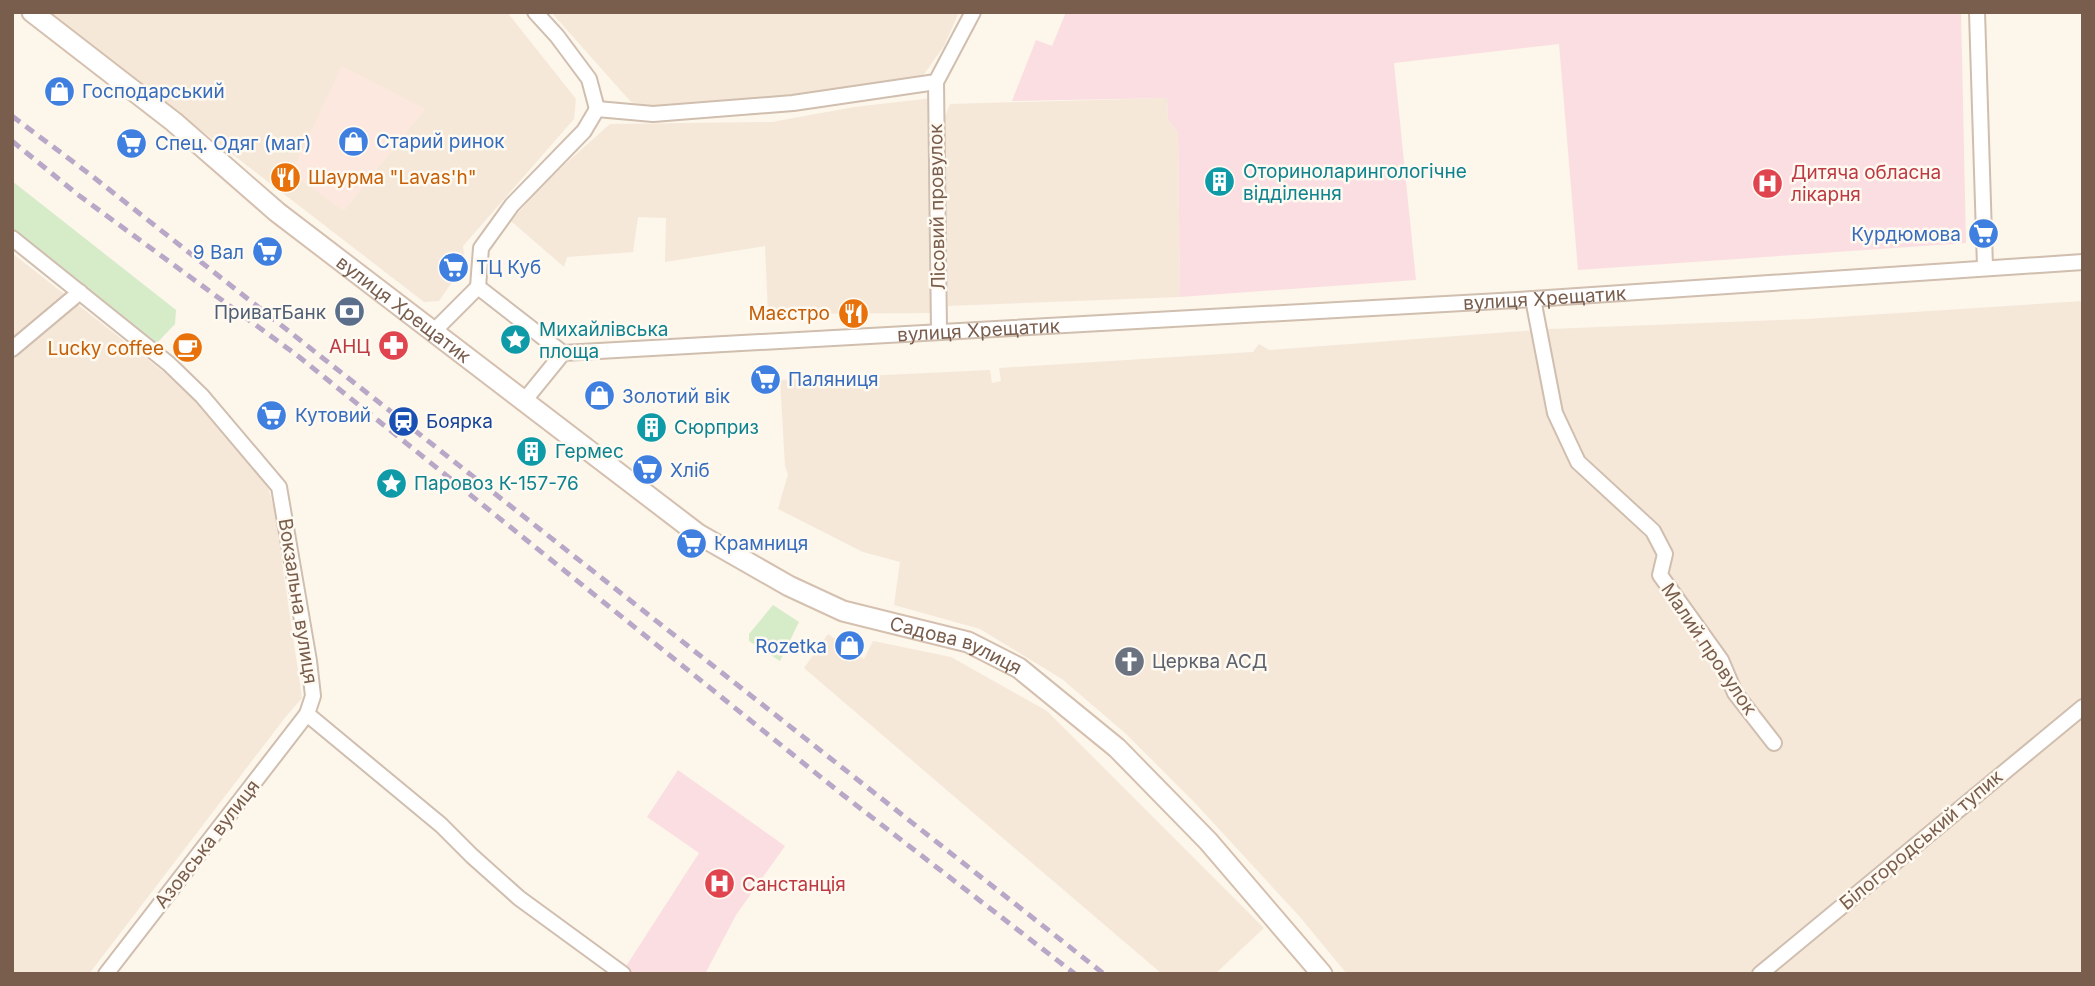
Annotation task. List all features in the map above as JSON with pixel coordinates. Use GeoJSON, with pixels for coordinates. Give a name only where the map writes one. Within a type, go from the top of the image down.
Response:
{"type":"FeatureCollection","features":[{"type":"Feature","properties":{"kind":"street","name":"вулиця Хрещатик"},"geometry":{"type":"LineString","coordinates":[[32,12],[174,122],[277,212],[524,401]]}},
{"type":"Feature","properties":{"kind":"street"},"geometry":{"type":"LineString","coordinates":[[434,331],[478,287],[481,248],[512,205],[584,131],[597,109],[589,79],[535,12]]}},
{"type":"Feature","properties":{"kind":"street"},"geometry":{"type":"LineString","coordinates":[[597,109],[653,114],[793,103],[936,82],[973,12]]}},
{"type":"Feature","properties":{"kind":"street"},"geometry":{"type":"LineString","coordinates":[[1977,12],[1985,267]]}},
{"type":"Feature","properties":{"kind":"street","name":"Лісовий провулок"},"geometry":{"type":"LineString","coordinates":[[936,82],[939,331]]}},
{"type":"Feature","properties":{"kind":"street","name":"Вокзальна вулиця"},"geometry":{"type":"LineString","coordinates":[[12,238],[169,364],[202,396],[278,487],[309,661],[313,696],[307,714]]}},
{"type":"Feature","properties":{"kind":"street","name":"вулиця Хрещатик"},"geometry":{"type":"LineString","coordinates":[[563,353],[1533,299],[2083,262]]}},
{"type":"Feature","properties":{"kind":"street"},"geometry":{"type":"LineString","coordinates":[[478,287],[563,353],[524,401]]}},
{"type":"Feature","properties":{"kind":"street"},"geometry":{"type":"LineString","coordinates":[[12,349],[80,292]]}},
{"type":"Feature","properties":{"kind":"street","name":"Малий провулок"},"geometry":{"type":"LineString","coordinates":[[1533,299],[1555,413],[1578,461],[1653,531],[1665,554],[1660,575],[1721,660],[1735,693],[1774,743]]}},
{"type":"Feature","properties":{"kind":"street","name":"Садова вулиця"},"geometry":{"type":"LineString","coordinates":[[524,401],[698,534],[789,586],[844,611],[968,642],[1019,668],[1117,748],[1209,841],[1322,974]]}},
{"type":"Feature","properties":{"kind":"street","name":"Білогородський тупик"},"geometry":{"type":"LineString","coordinates":[[1760,974],[2083,707]]}},
{"type":"Feature","properties":{"kind":"street"},"geometry":{"type":"LineString","coordinates":[[307,714],[441,825],[519,898],[623,974]]}},
{"type":"Feature","properties":{"kind":"street","name":"Азовська вулиця"},"geometry":{"type":"LineString","coordinates":[[106,974],[307,714]]}},
{"type":"Feature","properties":{"kind":"shaded area"},"geometry":{"type":"Polygon","coordinates":[[[48,12],[507,12],[576,99],[574,119],[463,246],[465,263],[439,301],[424,302],[48,12]]]}},
{"type":"Feature","properties":{"kind":"shaded area"},"geometry":{"type":"Polygon","coordinates":[[[551,12],[959,12],[944,46],[922,77],[790,99],[661,109],[631,102],[551,12]]]}},
{"type":"Feature","properties":{"kind":"shaded area","name":"Дитяча обласна лікарня"},"geometry":{"type":"Polygon","coordinates":[[[1066,12],[1961,12],[1966,243],[1578,270],[1559,44],[1394,63],[1416,280],[1180,297],[1178,132],[1168,120],[1167,98],[1012,101],[1036,40],[1052,46],[1066,12]]]}},
{"type":"Feature","properties":{"kind":"shaded area","name":"Старий ринок"},"geometry":{"type":"Polygon","coordinates":[[[342,66],[425,109],[344,211],[291,173],[342,66]]]}},
{"type":"Feature","properties":{"kind":"shaded area"},"geometry":{"type":"Polygon","coordinates":[[[933,98],[933,313],[768,314],[765,246],[665,262],[666,218],[638,217],[633,252],[567,257],[564,267],[511,221],[547,180],[610,124],[772,122],[854,107],[933,98]]]}},
{"type":"Feature","properties":{"kind":"shaded area"},"geometry":{"type":"Polygon","coordinates":[[[1167,98],[1168,120],[1178,132],[1180,297],[948,306],[945,116],[950,104],[1167,98]]]}},
{"type":"Feature","properties":{"kind":"shaded area"},"geometry":{"type":"Polygon","coordinates":[[[12,253],[179,384],[221,426],[267,484],[274,508],[302,698],[89,974],[12,974],[12,253]]]}},
{"type":"Feature","properties":{"kind":"shaded area"},"geometry":{"type":"Polygon","coordinates":[[[2083,301],[2083,974],[1347,974],[1300,917],[1195,803],[1125,733],[1062,679],[980,629],[894,605],[900,562],[863,552],[778,509],[788,474],[785,466],[780,380],[990,370],[992,383],[1001,381],[999,368],[1253,352],[1259,344],[1269,350],[1549,329],[1807,319],[2083,301]]]}},
{"type":"Feature","properties":{"kind":"shaded area"},"geometry":{"type":"Polygon","coordinates":[[[828,634],[864,659],[873,641],[951,657],[1047,711],[1264,928],[1215,974],[1162,974],[804,668],[828,634]]]}},
{"type":"Feature","properties":{"kind":"shaded area","name":"Санстанція"},"geometry":{"type":"Polygon","coordinates":[[[678,770],[785,846],[736,915],[705,974],[621,974],[699,853],[647,817],[678,770]]]}},
{"type":"Feature","properties":{"kind":"green space"},"geometry":{"type":"Polygon","coordinates":[[[12,181],[176,310],[175,324],[155,345],[12,228],[12,181]]]}},
{"type":"Feature","properties":{"kind":"green space"},"geometry":{"type":"Polygon","coordinates":[[[773,605],[799,622],[780,661],[749,641],[749,634],[773,605]]]}},
{"type":"Feature","properties":{"kind":"railway"},"geometry":{"type":"LineString","coordinates":[[12,116],[92,176],[1104,974]]}},
{"type":"Feature","properties":{"kind":"railway"},"geometry":{"type":"LineString","coordinates":[[12,141],[77,194],[298,356],[843,795],[1075,974]]}},
{"type":"Feature","properties":{"kind":"place","name":"Господарський"},"geometry":{"type":"Point","coordinates":[59,91]}},
{"type":"Feature","properties":{"kind":"place","name":"Старий ринок"},"geometry":{"type":"Point","coordinates":[353,141]}},
{"type":"Feature","properties":{"kind":"place","name":"Спец. Одяг (маг)"},"geometry":{"type":"Point","coordinates":[132,143]}},
{"type":"Feature","properties":{"kind":"place","name":"Шаурма \"Lavas'h\""},"geometry":{"type":"Point","coordinates":[285,177]}},
{"type":"Feature","properties":{"kind":"place","name":"Оториноларингологічне відділення"},"geometry":{"type":"Point","coordinates":[1220,182]}},
{"type":"Feature","properties":{"kind":"place","name":"Дитяча обласна лікарня"},"geometry":{"type":"Point","coordinates":[1768,183]}},
{"type":"Feature","properties":{"kind":"place","name":"Курдюмова"},"geometry":{"type":"Point","coordinates":[1984,234]}},
{"type":"Feature","properties":{"kind":"place","name":"9 Вал"},"geometry":{"type":"Point","coordinates":[267,252]}},
{"type":"Feature","properties":{"kind":"place","name":"ТЦ Куб"},"geometry":{"type":"Point","coordinates":[453,267]}},
{"type":"Feature","properties":{"kind":"place","name":"ПриватБанк"},"geometry":{"type":"Point","coordinates":[349,312]}},
{"type":"Feature","properties":{"kind":"place","name":"Маєстро"},"geometry":{"type":"Point","coordinates":[853,313]}},
{"type":"Feature","properties":{"kind":"place","name":"Михайлівська площа"},"geometry":{"type":"Point","coordinates":[516,340]}},
{"type":"Feature","properties":{"kind":"place","name":"АНЦ"},"geometry":{"type":"Point","coordinates":[393,346]}},
{"type":"Feature","properties":{"kind":"place","name":"Lucky coffee"},"geometry":{"type":"Point","coordinates":[187,348]}},
{"type":"Feature","properties":{"kind":"place","name":"Паляниця"},"geometry":{"type":"Point","coordinates":[765,379]}},
{"type":"Feature","properties":{"kind":"place","name":"Золотий вік"},"geometry":{"type":"Point","coordinates":[599,396]}},
{"type":"Feature","properties":{"kind":"place","name":"Кутовий"},"geometry":{"type":"Point","coordinates":[272,415]}},
{"type":"Feature","properties":{"kind":"place","name":"Боярка"},"geometry":{"type":"Point","coordinates":[403,421]}},
{"type":"Feature","properties":{"kind":"place","name":"Сюрприз"},"geometry":{"type":"Point","coordinates":[651,427]}},
{"type":"Feature","properties":{"kind":"place","name":"Гермес"},"geometry":{"type":"Point","coordinates":[532,451]}},
{"type":"Feature","properties":{"kind":"place","name":"Хліб"},"geometry":{"type":"Point","coordinates":[647,470]}},
{"type":"Feature","properties":{"kind":"place","name":"Паровоз К-157-76"},"geometry":{"type":"Point","coordinates":[391,483]}},
{"type":"Feature","properties":{"kind":"place","name":"Крамниця"},"geometry":{"type":"Point","coordinates":[691,543]}},
{"type":"Feature","properties":{"kind":"place","name":"Rozetka"},"geometry":{"type":"Point","coordinates":[850,646]}},
{"type":"Feature","properties":{"kind":"place","name":"Церква АСД"},"geometry":{"type":"Point","coordinates":[1129,661]}},
{"type":"Feature","properties":{"kind":"place","name":"Санстанція"},"geometry":{"type":"Point","coordinates":[719,884]}}]}
